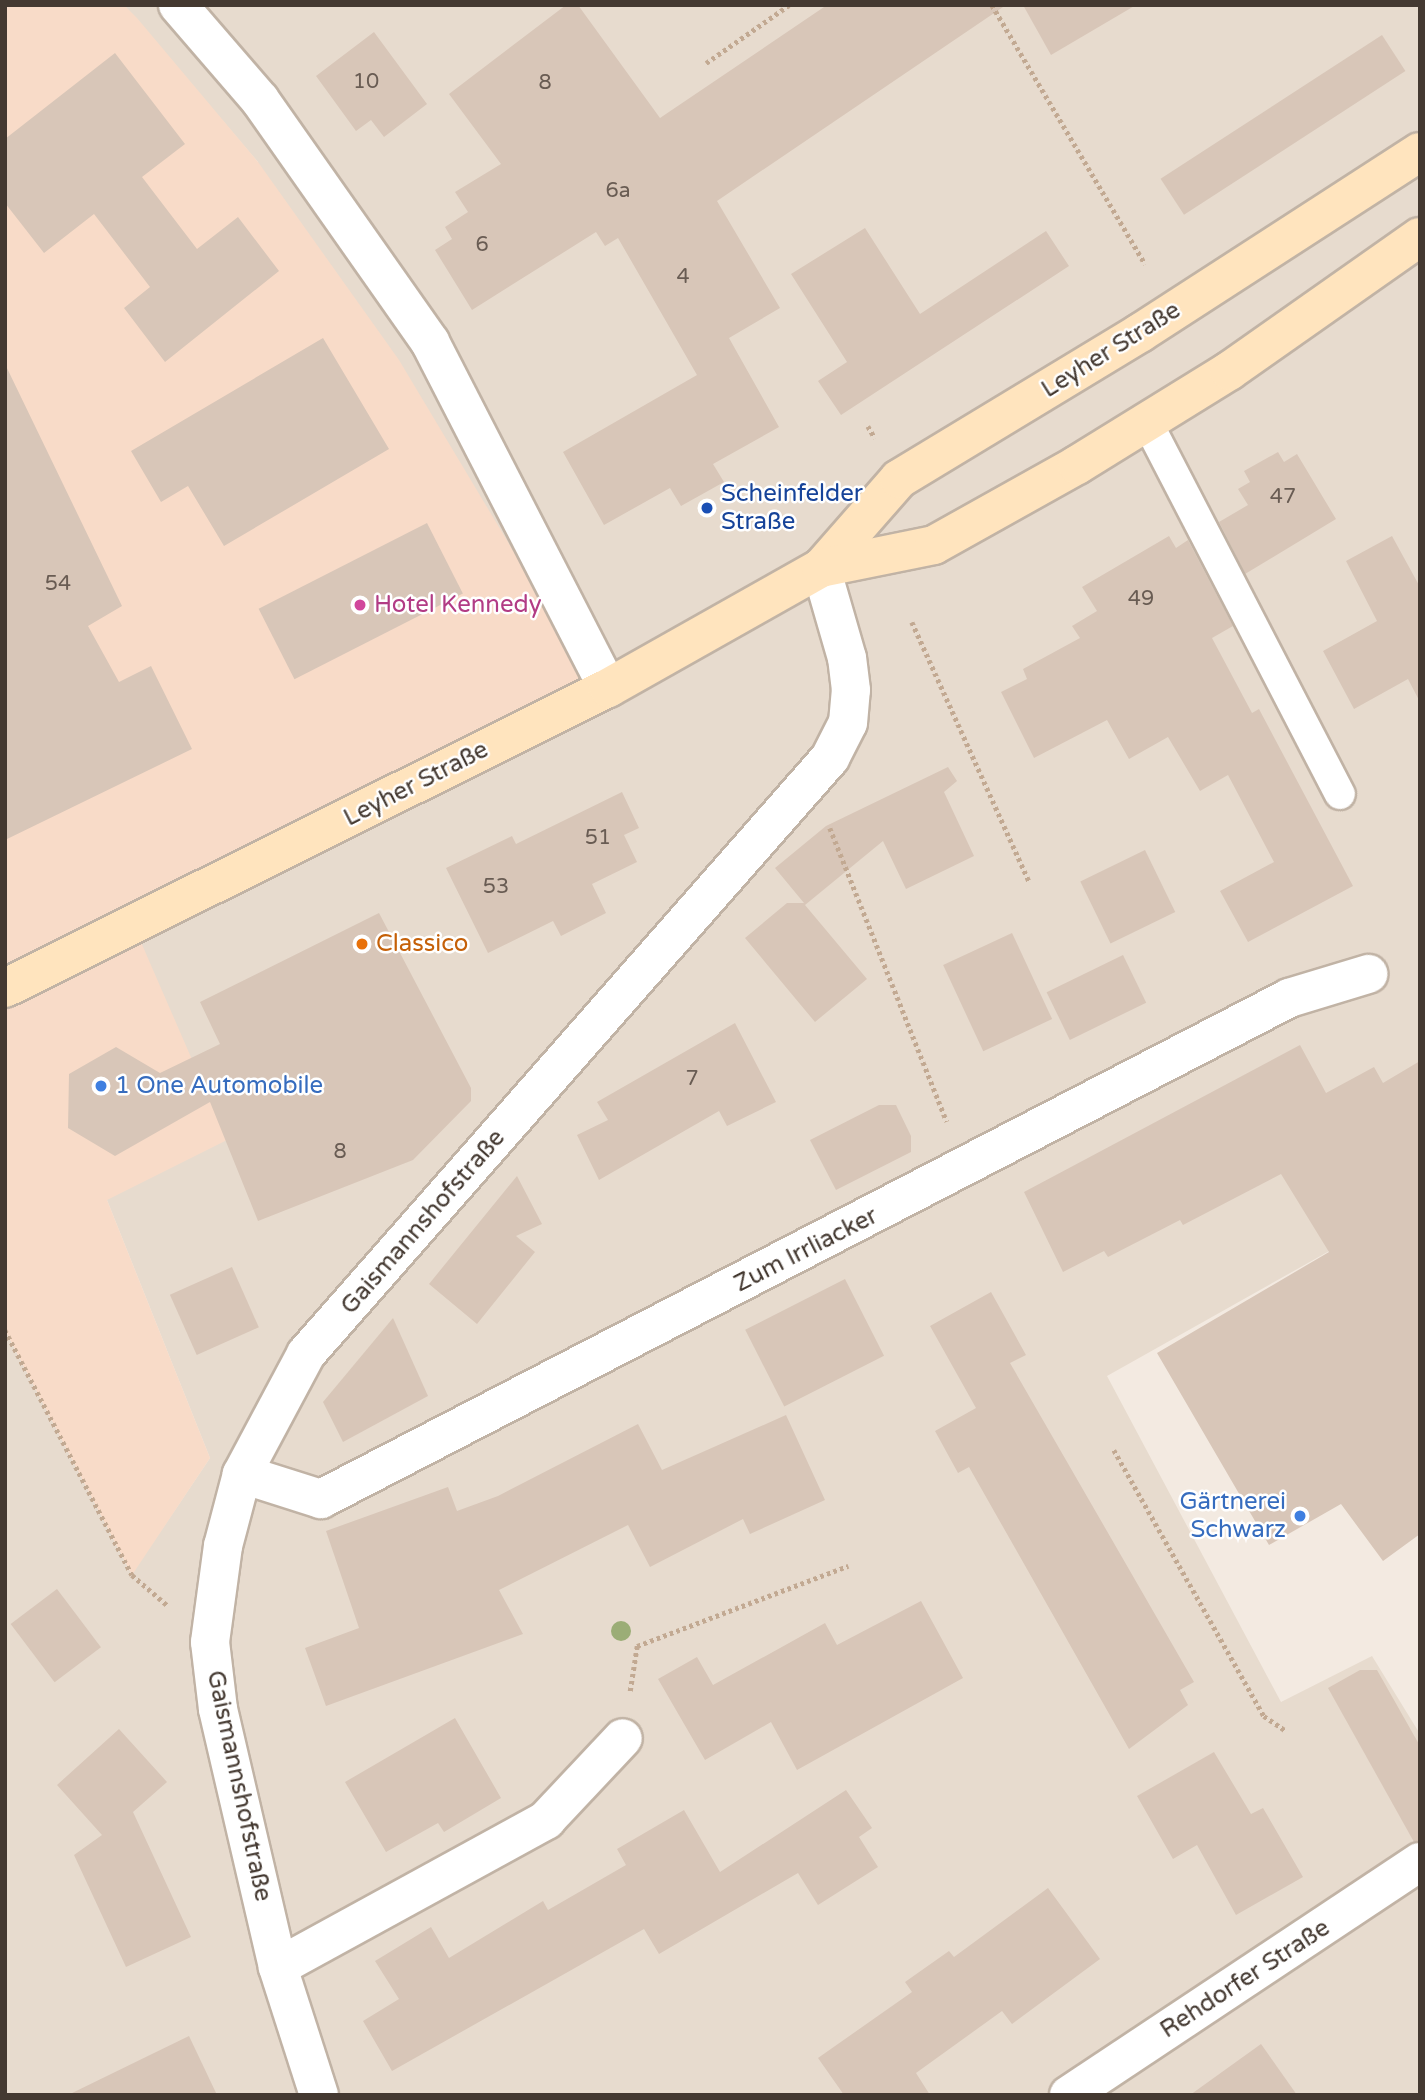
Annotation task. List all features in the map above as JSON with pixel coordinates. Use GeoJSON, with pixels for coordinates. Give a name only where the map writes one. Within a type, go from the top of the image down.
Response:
{"type":"FeatureCollection","features":[{"type":"Feature","properties":{"kind":"main road","name":"Leyher Straße"},"geometry":{"type":"LineString","coordinates":[[821,568],[898,479],[1297,234],[1420,152]]}},
{"type":"Feature","properties":{"kind":"main road","name":"Leyher Straße"},"geometry":{"type":"LineString","coordinates":[[5,988],[608,688],[821,568],[934,545],[1147,422],[1305,320],[1420,237]]}},
{"type":"Feature","properties":{"kind":"street"},"geometry":{"type":"LineString","coordinates":[[178,5],[260,100],[430,342],[608,688]]}},
{"type":"Feature","properties":{"kind":"street","name":"Gaismannshofstraße"},"geometry":{"type":"LineString","coordinates":[[319,2095],[278,1967],[218,1709],[211,1642],[223,1546],[242,1474],[306,1354],[811,782],[848,723],[850,706],[847,658],[821,568]]}},
{"type":"Feature","properties":{"kind":"street","name":"Zum Irrliacker"},"geometry":{"type":"LineString","coordinates":[[242,1474],[321,1499],[1289,998],[1368,974]]}},
{"type":"Feature","properties":{"kind":"street"},"geometry":{"type":"LineString","coordinates":[[278,1967],[546,1820],[623,1738]]}},
{"type":"Feature","properties":{"kind":"street","name":"Rehdorfer Straße"},"geometry":{"type":"LineString","coordinates":[[1069,2095],[1420,1862]]}},
{"type":"Feature","properties":{"kind":"lane"},"geometry":{"type":"LineString","coordinates":[[1147,422],[1340,794]]}},
{"type":"Feature","properties":{"kind":"path"},"geometry":{"type":"LineString","coordinates":[[706,63],[789,5]]}},
{"type":"Feature","properties":{"kind":"path"},"geometry":{"type":"LineString","coordinates":[[992,5],[1145,264]]}},
{"type":"Feature","properties":{"kind":"path"},"geometry":{"type":"LineString","coordinates":[[912,622],[1030,883]]}},
{"type":"Feature","properties":{"kind":"path"},"geometry":{"type":"LineString","coordinates":[[811,782],[965,1168]]}},
{"type":"Feature","properties":{"kind":"path"},"geometry":{"type":"LineString","coordinates":[[5,1330],[132,1575],[211,1642]]}},
{"type":"Feature","properties":{"kind":"path"},"geometry":{"type":"LineString","coordinates":[[1114,1450],[1264,1716],[1286,1731]]}},
{"type":"Feature","properties":{"kind":"path"},"geometry":{"type":"LineString","coordinates":[[623,1738],[637,1646],[848,1566]]}},
{"type":"Feature","properties":{"kind":"shaded area"},"geometry":{"type":"Polygon","coordinates":[[[5,5],[124,5],[137,18],[258,162],[399,360],[600,696],[137,933],[227,1140],[107,1200],[210,1458],[132,1575],[5,1330],[5,5]]]}},
{"type":"Feature","properties":{"kind":"shaded area"},"geometry":{"type":"Polygon","coordinates":[[[124,5],[1420,5],[1420,1200],[1107,1376],[1281,1702],[1372,1656],[1420,1734],[1420,2095],[5,2095],[5,1330],[132,1574],[210,1458],[107,1200],[137,933],[258,162],[124,5]]]}},
{"type":"Feature","properties":{"kind":"building"},"geometry":{"type":"Polygon","coordinates":[[[566,5],[578,5],[660,118],[827,5],[1006,5],[717,201],[780,308],[729,338],[779,427],[713,464],[724,482],[681,506],[670,488],[604,525],[563,452],[697,375],[618,238],[605,246],[596,232],[472,310],[435,250],[452,239],[445,227],[468,212],[455,192],[501,164],[449,94],[566,5]]]}},
{"type":"Feature","properties":{"kind":"building"},"geometry":{"type":"Polygon","coordinates":[[[1023,5],[1136,5],[1051,55],[1023,5]]]}},
{"type":"Feature","properties":{"kind":"building"},"geometry":{"type":"Polygon","coordinates":[[[374,32],[427,104],[384,137],[371,120],[356,131],[316,76],[374,32]]]}},
{"type":"Feature","properties":{"kind":"building"},"geometry":{"type":"Polygon","coordinates":[[[1382,35],[1405,71],[1184,215],[1161,179],[1382,35]]]}},
{"type":"Feature","properties":{"kind":"building"},"geometry":{"type":"Polygon","coordinates":[[[115,53],[185,144],[142,177],[197,249],[238,217],[279,271],[165,362],[124,308],[150,287],[94,214],[44,253],[5,203],[5,139],[115,53]]]}},
{"type":"Feature","properties":{"kind":"building"},"geometry":{"type":"Polygon","coordinates":[[[865,228],[920,314],[1046,231],[1069,266],[841,415],[818,381],[847,362],[791,274],[865,228]]]}},
{"type":"Feature","properties":{"kind":"building"},"geometry":{"type":"Polygon","coordinates":[[[323,338],[389,449],[224,546],[188,486],[161,502],[131,451],[323,338]]]}},
{"type":"Feature","properties":{"kind":"building"},"geometry":{"type":"Polygon","coordinates":[[[5,364],[122,606],[88,626],[119,682],[151,666],[192,749],[5,840],[5,364]]]}},
{"type":"Feature","properties":{"kind":"building"},"geometry":{"type":"Polygon","coordinates":[[[1278,452],[1284,462],[1297,454],[1336,519],[1245,574],[1219,522],[1248,505],[1238,489],[1250,482],[1244,471],[1278,452]]]}},
{"type":"Feature","properties":{"kind":"building"},"geometry":{"type":"Polygon","coordinates":[[[427,523],[463,593],[294,679],[259,609],[427,523]]]}},
{"type":"Feature","properties":{"kind":"building"},"geometry":{"type":"Polygon","coordinates":[[[1169,536],[1176,548],[1188,540],[1233,626],[1212,638],[1252,713],[1259,709],[1353,886],[1248,942],[1220,891],[1274,862],[1228,775],[1200,791],[1168,737],[1129,759],[1107,720],[1034,758],[1001,692],[1027,679],[1023,669],[1080,638],[1072,626],[1097,611],[1082,587],[1169,536]]]}},
{"type":"Feature","properties":{"kind":"building"},"geometry":{"type":"Polygon","coordinates":[[[1392,536],[1420,587],[1420,702],[1408,679],[1354,709],[1323,651],[1377,621],[1346,561],[1392,536]]]}},
{"type":"Feature","properties":{"kind":"building"},"geometry":{"type":"Polygon","coordinates":[[[948,767],[957,781],[944,792],[974,856],[906,889],[883,841],[805,905],[867,979],[815,1022],[745,938],[787,903],[804,903],[775,868],[826,826],[948,767]]]}},
{"type":"Feature","properties":{"kind":"building"},"geometry":{"type":"Polygon","coordinates":[[[622,792],[639,828],[624,835],[637,862],[592,884],[606,913],[561,936],[553,921],[488,953],[446,868],[512,836],[516,844],[622,792]]]}},
{"type":"Feature","properties":{"kind":"building"},"geometry":{"type":"Polygon","coordinates":[[[1145,850],[1175,912],[1111,944],[1080,882],[1145,850]]]}},
{"type":"Feature","properties":{"kind":"building"},"geometry":{"type":"Polygon","coordinates":[[[379,913],[471,1088],[471,1101],[413,1160],[258,1221],[210,1102],[115,1156],[68,1128],[69,1074],[116,1047],[160,1073],[220,1044],[200,1002],[379,913]]]}},
{"type":"Feature","properties":{"kind":"building"},"geometry":{"type":"Polygon","coordinates":[[[1012,933],[1052,1019],[983,1051],[943,965],[1012,933]]]}},
{"type":"Feature","properties":{"kind":"building"},"geometry":{"type":"Polygon","coordinates":[[[1123,955],[1146,1003],[1070,1040],[1047,992],[1123,955]]]}},
{"type":"Feature","properties":{"kind":"building"},"geometry":{"type":"Polygon","coordinates":[[[735,1023],[776,1102],[727,1126],[719,1111],[599,1180],[577,1135],[608,1120],[597,1102],[735,1023]]]}},
{"type":"Feature","properties":{"kind":"building"},"geometry":{"type":"Polygon","coordinates":[[[1300,1045],[1326,1093],[1374,1067],[1383,1083],[1420,1061],[1420,1534],[1383,1561],[1341,1504],[1269,1545],[1157,1353],[1329,1252],[1281,1174],[1183,1225],[1180,1220],[1108,1257],[1104,1251],[1063,1272],[1024,1192],[1300,1045]]]}},
{"type":"Feature","properties":{"kind":"building"},"geometry":{"type":"Polygon","coordinates":[[[879,1105],[896,1105],[911,1136],[911,1152],[836,1190],[810,1140],[879,1105]]]}},
{"type":"Feature","properties":{"kind":"building"},"geometry":{"type":"Polygon","coordinates":[[[517,1176],[542,1224],[516,1236],[535,1252],[477,1324],[429,1284],[517,1176]]]}},
{"type":"Feature","properties":{"kind":"building"},"geometry":{"type":"Polygon","coordinates":[[[232,1267],[259,1327],[197,1355],[170,1295],[232,1267]]]}},
{"type":"Feature","properties":{"kind":"building"},"geometry":{"type":"Polygon","coordinates":[[[845,1279],[884,1356],[784,1406],[745,1330],[845,1279]]]}},
{"type":"Feature","properties":{"kind":"building"},"geometry":{"type":"Polygon","coordinates":[[[991,1292],[1026,1355],[1010,1363],[1194,1682],[1180,1690],[1188,1705],[1129,1749],[969,1467],[958,1473],[935,1431],[976,1408],[930,1326],[991,1292]]]}},
{"type":"Feature","properties":{"kind":"building"},"geometry":{"type":"Polygon","coordinates":[[[393,1318],[428,1396],[343,1442],[323,1402],[393,1318]]]}},
{"type":"Feature","properties":{"kind":"building"},"geometry":{"type":"Polygon","coordinates":[[[786,1415],[825,1500],[750,1534],[743,1519],[650,1567],[628,1525],[499,1590],[523,1634],[326,1706],[305,1648],[359,1628],[326,1531],[448,1487],[457,1511],[498,1496],[638,1424],[662,1470],[786,1415]]]}},
{"type":"Feature","properties":{"kind":"building"},"geometry":{"type":"Polygon","coordinates":[[[57,1589],[101,1647],[55,1682],[11,1624],[57,1589]]]}},
{"type":"Feature","properties":{"kind":"building"},"geometry":{"type":"Polygon","coordinates":[[[921,1601],[963,1678],[797,1770],[771,1722],[705,1760],[658,1679],[697,1657],[713,1685],[825,1623],[837,1645],[921,1601]]]}},
{"type":"Feature","properties":{"kind":"building"},"geometry":{"type":"Polygon","coordinates":[[[1360,1670],[1377,1670],[1420,1746],[1420,1840],[1414,1842],[1328,1688],[1360,1670]]]}},
{"type":"Feature","properties":{"kind":"building"},"geometry":{"type":"Polygon","coordinates":[[[455,1718],[501,1798],[444,1832],[438,1823],[386,1852],[345,1782],[455,1718]]]}},
{"type":"Feature","properties":{"kind":"building"},"geometry":{"type":"Polygon","coordinates":[[[119,1729],[167,1782],[133,1812],[191,1937],[126,1967],[74,1855],[102,1835],[57,1785],[119,1729]]]}},
{"type":"Feature","properties":{"kind":"building"},"geometry":{"type":"Polygon","coordinates":[[[1214,1752],[1251,1814],[1263,1808],[1303,1877],[1236,1915],[1197,1845],[1173,1859],[1137,1796],[1214,1752]]]}},
{"type":"Feature","properties":{"kind":"building"},"geometry":{"type":"Polygon","coordinates":[[[846,1790],[872,1828],[859,1837],[878,1867],[818,1905],[798,1873],[659,1954],[644,1929],[392,2071],[363,2021],[399,1999],[375,1961],[431,1927],[449,1958],[543,1901],[548,1910],[626,1865],[617,1849],[684,1810],[720,1872],[846,1790]]]}},
{"type":"Feature","properties":{"kind":"building"},"geometry":{"type":"Polygon","coordinates":[[[1048,1888],[1100,1959],[1012,2024],[1002,2011],[916,2073],[930,2095],[844,2095],[818,2058],[912,1992],[905,1982],[949,1951],[954,1957],[1048,1888]]]}},
{"type":"Feature","properties":{"kind":"building"},"geometry":{"type":"Polygon","coordinates":[[[189,2036],[217,2095],[68,2095],[152,2054],[189,2036]]]}},
{"type":"Feature","properties":{"kind":"building"},"geometry":{"type":"Polygon","coordinates":[[[1261,2044],[1297,2095],[1190,2095],[1261,2044]]]}},
{"type":"Feature","properties":{"kind":"place","name":"Scheinfelder Straße"},"geometry":{"type":"Point","coordinates":[707,508]}},
{"type":"Feature","properties":{"kind":"place","name":"Hotel Kennedy"},"geometry":{"type":"Point","coordinates":[360,605]}},
{"type":"Feature","properties":{"kind":"place","name":"Classico"},"geometry":{"type":"Point","coordinates":[362,944]}},
{"type":"Feature","properties":{"kind":"place","name":"1 One Automobile"},"geometry":{"type":"Point","coordinates":[101,1086]}},
{"type":"Feature","properties":{"kind":"place","name":"Gärtnerei Schwarz"},"geometry":{"type":"Point","coordinates":[1300,1516]}}]}
